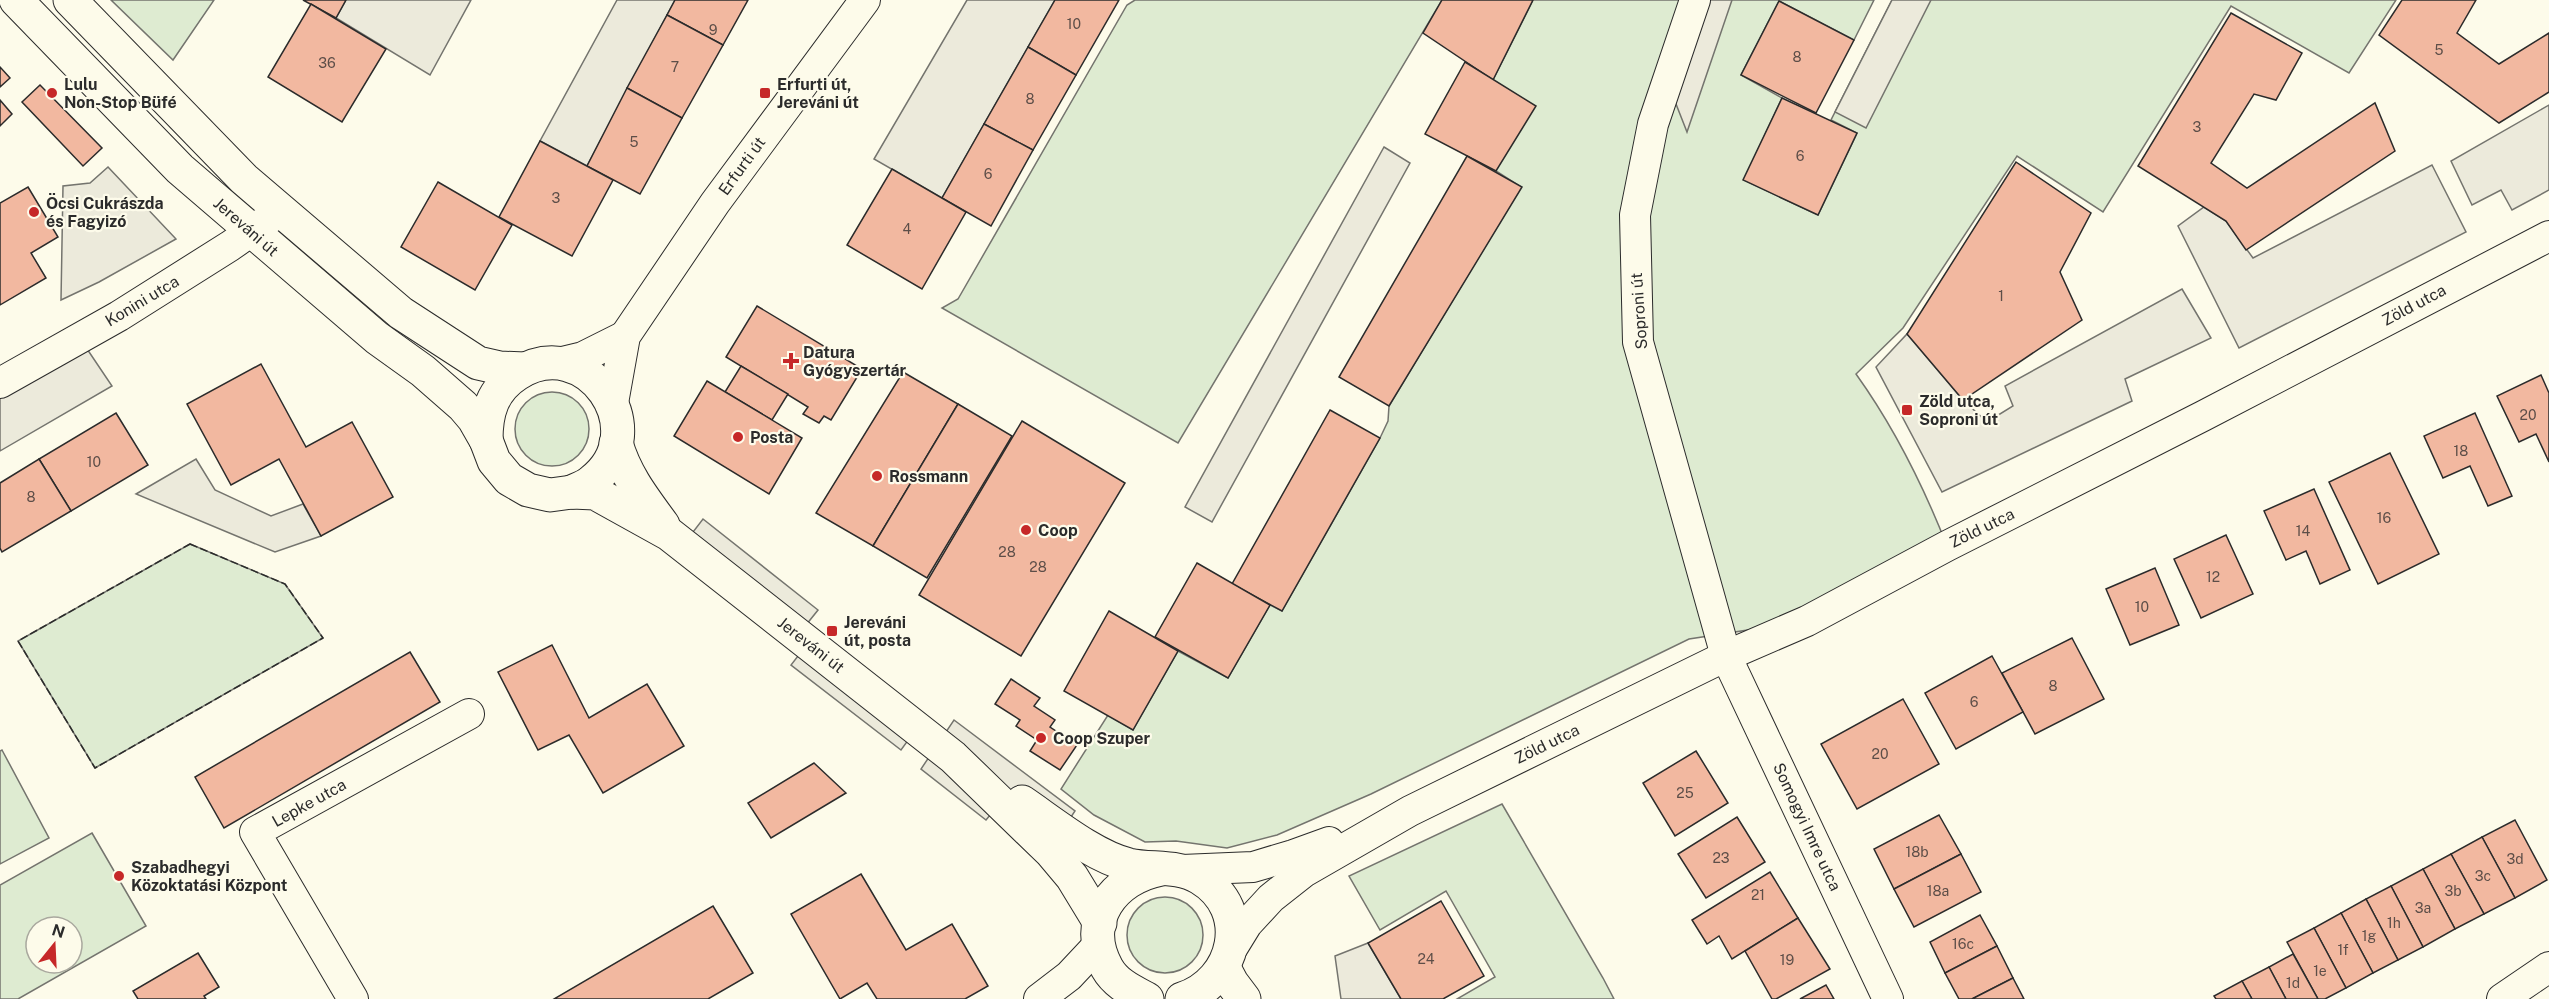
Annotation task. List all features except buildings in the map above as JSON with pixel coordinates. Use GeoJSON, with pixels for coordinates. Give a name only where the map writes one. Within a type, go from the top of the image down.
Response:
{"type":"FeatureCollection","features":[{"type":"Feature","properties":{"kind":"street","name":"Jereváni út"},"geometry":{"type":"LineString","coordinates":[[16,0],[180,168],[377,338],[444,389],[474,418],[494,461],[509,479],[528,490],[550,495],[572,492],[595,493],[669,534],[953,757],[1101,854],[1128,864],[1172,869],[1201,878],[1216,892],[1227,909],[1232,929],[1227,959],[1232,983],[1244,999]]}},
{"type":"Feature","properties":{"kind":"street","name":"Jereváni út"},"geometry":{"type":"LineString","coordinates":[[70,0],[206,142],[280,211],[400,313],[465,357],[478,363],[500,368],[525,369]]}},
{"type":"Feature","properties":{"kind":"street","name":"Erfurti út"},"geometry":{"type":"LineString","coordinates":[[613,403],[625,336],[715,203],[865,0]]}},
{"type":"Feature","properties":{"kind":"street","name":"Soproni út"},"geometry":{"type":"LineString","coordinates":[[1695,0],[1653,124],[1635,215],[1638,342],[1726,656]]}},
{"type":"Feature","properties":{"kind":"street","name":"Konini utca"},"geometry":{"type":"LineString","coordinates":[[0,383],[119,316],[280,211]]}},
{"type":"Feature","properties":{"kind":"street","name":"Zöld utca"},"geometry":{"type":"LineString","coordinates":[[1227,959],[1255,915],[1271,898],[1296,878],[1410,811],[1726,656],[1807,621],[1947,546],[2549,236]]}},
{"type":"Feature","properties":{"kind":"street","name":"Erfurti út"},"geometry":{"type":"LineString","coordinates":[[558,363],[583,357],[625,336]]}},
{"type":"Feature","properties":{"kind":"street","name":"Jereváni út"},"geometry":{"type":"LineString","coordinates":[[486,440],[486,418],[493,398],[506,381],[525,369],[541,364],[558,363],[576,367],[591,376],[604,388],[613,403],[618,423],[616,443],[608,464],[592,481],[572,492]]}},
{"type":"Feature","properties":{"kind":"street","name":"Jereváni út"},"geometry":{"type":"LineString","coordinates":[[616,443],[622,463],[630,478],[669,534]]}},
{"type":"Feature","properties":{"kind":"street","name":"Somogyi Imre utca"},"geometry":{"type":"LineString","coordinates":[[1726,656],[1888,999]]}},
{"type":"Feature","properties":{"kind":"street","name":"Lepke utca"},"geometry":{"type":"LineString","coordinates":[[353,999],[255,832],[469,714]]}},
{"type":"Feature","properties":{"kind":"street","name":"Jereváni út"},"geometry":{"type":"LineString","coordinates":[[953,757],[1051,852],[1072,877],[1099,934],[1107,968],[1125,988],[1147,999]]}},
{"type":"Feature","properties":{"kind":"street","name":"Zöld utca"},"geometry":{"type":"LineString","coordinates":[[1172,869],[1254,867],[1293,855],[1410,811]]}},
{"type":"Feature","properties":{"kind":"street"},"geometry":{"type":"LineString","coordinates":[[1040,999],[1069,976],[1099,934],[1105,906],[1115,891],[1129,879],[1145,872],[1172,869]]}},
{"type":"Feature","properties":{"kind":"street"},"geometry":{"type":"LineString","coordinates":[[1182,999],[1194,995],[1211,984],[1227,959]]}},
{"type":"Feature","properties":{"kind":"street"},"geometry":{"type":"LineString","coordinates":[[2502,999],[2549,967]]}},
{"type":"Feature","properties":{"kind":"green space"},"geometry":{"type":"Polygon","coordinates":[[[111,0],[214,0],[173,60],[111,0]]]}},
{"type":"Feature","properties":{"kind":"green space"},"geometry":{"type":"Polygon","coordinates":[[[1135,0],[1442,0],[1178,443],[942,308],[958,299],[1127,5],[1135,0]]]}},
{"type":"Feature","properties":{"kind":"green space"},"geometry":{"type":"Polygon","coordinates":[[[1533,0],[1874,0],[1854,40],[1779,1],[1741,75],[1782,98],[1744,180],[1818,215],[1857,133],[1831,120],[1892,0],[2396,0],[2349,73],[2231,6],[2103,212],[2017,156],[1903,328],[1856,374],[1907,457],[1947,546],[1807,621],[1689,639],[1371,794],[1277,835],[1227,848],[1176,841],[1145,842],[1094,815],[1061,789],[1108,715],[1133,730],[1178,651],[1228,678],[1270,605],[1282,611],[1380,438],[1388,421],[1389,406],[1521,187],[1496,171],[1493,80],[1533,0]]]}},
{"type":"Feature","properties":{"kind":"green space"},"geometry":{"type":"Polygon","coordinates":[[[559,392],[579,402],[587,415],[589,429],[587,443],[579,456],[566,464],[545,466],[525,456],[517,443],[515,422],[525,402],[538,394],[559,392]]]}},
{"type":"Feature","properties":{"kind":"green space"},"geometry":{"type":"Polygon","coordinates":[[[190,544],[285,584],[323,638],[95,768],[18,641],[190,544]]]}},
{"type":"Feature","properties":{"kind":"green space"},"geometry":{"type":"Polygon","coordinates":[[[2,750],[49,838],[0,864],[0,751],[2,750]]]}},
{"type":"Feature","properties":{"kind":"green space"},"geometry":{"type":"Polygon","coordinates":[[[1502,804],[1614,999],[1457,999],[1495,977],[1446,891],[1380,930],[1349,876],[1502,804]]]}},
{"type":"Feature","properties":{"kind":"green space"},"geometry":{"type":"Polygon","coordinates":[[[92,833],[146,926],[84,961],[84,915],[24,915],[24,975],[60,975],[18,999],[0,999],[0,885],[92,833]]]}},
{"type":"Feature","properties":{"kind":"green space"},"geometry":{"type":"Polygon","coordinates":[[[1165,897],[1180,900],[1192,908],[1200,920],[1203,935],[1200,950],[1192,962],[1180,970],[1165,973],[1150,970],[1138,962],[1130,950],[1127,935],[1130,920],[1138,908],[1150,900],[1165,897]]]}},
{"type":"Feature","properties":{"kind":"shaded area"},"geometry":{"type":"Polygon","coordinates":[[[346,0],[471,0],[430,75],[336,18],[346,0]]]}},
{"type":"Feature","properties":{"kind":"shaded area"},"geometry":{"type":"Polygon","coordinates":[[[617,0],[675,0],[587,166],[540,141],[617,0]]]}},
{"type":"Feature","properties":{"kind":"shaded area"},"geometry":{"type":"Polygon","coordinates":[[[967,0],[1055,0],[942,198],[874,159],[967,0]]]}},
{"type":"Feature","properties":{"kind":"shaded area"},"geometry":{"type":"Polygon","coordinates":[[[1694,0],[1732,0],[1687,132],[1667,81],[1694,0]]]}},
{"type":"Feature","properties":{"kind":"shaded area"},"geometry":{"type":"Polygon","coordinates":[[[1892,0],[1931,0],[1866,128],[1835,112],[1892,0]]]}},
{"type":"Feature","properties":{"kind":"shaded area"},"geometry":{"type":"Polygon","coordinates":[[[2549,105],[2549,190],[2512,210],[2501,190],[2472,205],[2451,161],[2549,105]]]}},
{"type":"Feature","properties":{"kind":"shaded area"},"geometry":{"type":"Polygon","coordinates":[[[1384,147],[1410,163],[1212,522],[1185,507],[1384,147]]]}},
{"type":"Feature","properties":{"kind":"shaded area"},"geometry":{"type":"Polygon","coordinates":[[[2432,165],[2466,232],[2239,348],[2178,226],[2204,207],[2226,221],[2253,258],[2432,165]]]}},
{"type":"Feature","properties":{"kind":"shaded area"},"geometry":{"type":"Polygon","coordinates":[[[108,167],[176,239],[99,282],[61,300],[63,186],[90,183],[108,167]]]}},
{"type":"Feature","properties":{"kind":"shaded area"},"geometry":{"type":"Polygon","coordinates":[[[2182,289],[2211,338],[2125,379],[2132,401],[1942,492],[1876,367],[1907,334],[1963,400],[1987,422],[2013,406],[2005,386],[2182,289]]]}},
{"type":"Feature","properties":{"kind":"shaded area"},"geometry":{"type":"Polygon","coordinates":[[[79,337],[112,386],[0,451],[0,383],[79,337]]]}},
{"type":"Feature","properties":{"kind":"shaded area"},"geometry":{"type":"Polygon","coordinates":[[[196,459],[215,490],[271,516],[303,504],[321,536],[275,552],[136,494],[196,459]]]}},
{"type":"Feature","properties":{"kind":"shaded area"},"geometry":{"type":"Polygon","coordinates":[[[703,519],[818,610],[798,635],[683,545],[703,519]]]}},
{"type":"Feature","properties":{"kind":"shaded area"},"geometry":{"type":"Polygon","coordinates":[[[808,643],[917,728],[901,750],[791,665],[808,643]]]}},
{"type":"Feature","properties":{"kind":"shaded area"},"geometry":{"type":"Polygon","coordinates":[[[954,720],[1075,811],[1063,829],[1001,802],[986,820],[921,769],[954,720]]]}},
{"type":"Feature","properties":{"kind":"shaded area"},"geometry":{"type":"Polygon","coordinates":[[[1368,943],[1401,999],[1341,999],[1335,956],[1368,943]]]}},
{"type":"Feature","properties":{"kind":"fence"},"geometry":{"type":"LineString","coordinates":[[190,544],[285,584],[323,638],[95,768],[18,641],[190,544]]}},
{"type":"Feature","properties":{"kind":"place","name":"Lulu Non-Stop Büfé"},"geometry":{"type":"Point","coordinates":[52,93]}},
{"type":"Feature","properties":{"kind":"place","name":"Erfurti út, Jereváni út"},"geometry":{"type":"Point","coordinates":[765,93]}},
{"type":"Feature","properties":{"kind":"place","name":"Öcsi Cukrászda és Fagyizó"},"geometry":{"type":"Point","coordinates":[34,212]}},
{"type":"Feature","properties":{"kind":"place","name":"Datura Gyógyszertár"},"geometry":{"type":"Point","coordinates":[791,361]}},
{"type":"Feature","properties":{"kind":"place","name":"Zöld utca, Soproni út"},"geometry":{"type":"Point","coordinates":[1907,410]}},
{"type":"Feature","properties":{"kind":"place","name":"Posta"},"geometry":{"type":"Point","coordinates":[738,437]}},
{"type":"Feature","properties":{"kind":"place","name":"Rossmann"},"geometry":{"type":"Point","coordinates":[877,476]}},
{"type":"Feature","properties":{"kind":"place","name":"Coop"},"geometry":{"type":"Point","coordinates":[1026,530]}},
{"type":"Feature","properties":{"kind":"place","name":"Jereváni út, posta"},"geometry":{"type":"Point","coordinates":[832,631]}},
{"type":"Feature","properties":{"kind":"place","name":"Coop Szuper"},"geometry":{"type":"Point","coordinates":[1041,738]}},
{"type":"Feature","properties":{"kind":"place","name":"Szabadhegyi Közoktatási Központ"},"geometry":{"type":"Point","coordinates":[119,876]}}]}
